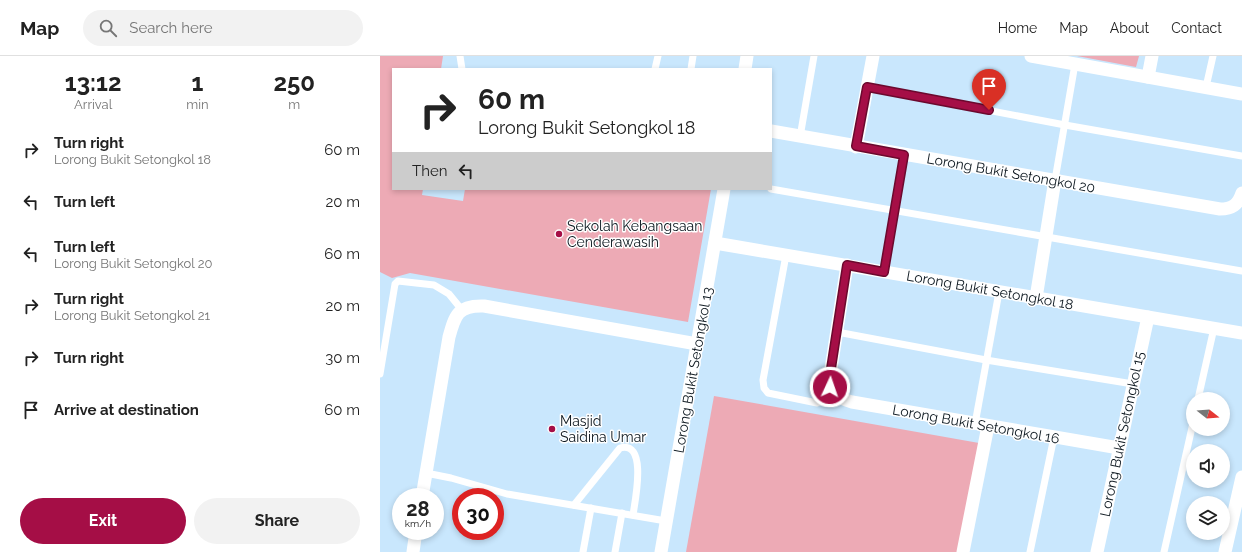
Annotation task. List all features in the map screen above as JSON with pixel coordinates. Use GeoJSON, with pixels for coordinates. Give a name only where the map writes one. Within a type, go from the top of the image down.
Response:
{"type":"FeatureCollection","features":[{"type":"Feature","properties":{"kind":"street"},"geometry":{"type":"LineString","coordinates":[[745,68],[747,56]]}},
{"type":"Feature","properties":{"kind":"street"},"geometry":{"type":"LineString","coordinates":[[856,146],[873,56]]}},
{"type":"Feature","properties":{"kind":"street"},"geometry":{"type":"LineString","coordinates":[[1031,56],[1242,94]]}},
{"type":"Feature","properties":{"kind":"street"},"geometry":{"type":"LineString","coordinates":[[1148,77],[1152,56]]}},
{"type":"Feature","properties":{"kind":"street","name":"Lorong Bukit Setongkol 20"},"geometry":{"type":"LineString","coordinates":[[772,131],[1220,209],[1228,209],[1234,206],[1240,200],[1242,193]]}},
{"type":"Feature","properties":{"kind":"street"},"geometry":{"type":"LineString","coordinates":[[1036,298],[1055,180]]}},
{"type":"Feature","properties":{"kind":"street","name":"Lorong Bukit Setongkol 13"},"geometry":{"type":"LineString","coordinates":[[661,552],[724,190]]}},
{"type":"Feature","properties":{"kind":"street","name":"Lorong Bukit Setongkol 18"},"geometry":{"type":"LineString","coordinates":[[715,243],[1242,333]]}},
{"type":"Feature","properties":{"kind":"street"},"geometry":{"type":"LineString","coordinates":[[835,395],[830,387],[830,375],[847,265]]}},
{"type":"Feature","properties":{"kind":"street"},"geometry":{"type":"LineString","coordinates":[[424,488],[449,337],[454,318],[462,310],[470,306],[484,306],[697,344]]}},
{"type":"Feature","properties":{"kind":"street","name":"Lorong Bukit Setongkol 15"},"geometry":{"type":"LineString","coordinates":[[1097,552],[1148,317]]}},
{"type":"Feature","properties":{"kind":"street","name":"Lorong Bukit Setongkol 16"},"geometry":{"type":"LineString","coordinates":[[835,395],[852,402],[1119,448]]}},
{"type":"Feature","properties":{"kind":"street"},"geometry":{"type":"LineString","coordinates":[[962,552],[982,425]]}},
{"type":"Feature","properties":{"kind":"street"},"geometry":{"type":"LineString","coordinates":[[1225,552],[1242,477]]}},
{"type":"Feature","properties":{"kind":"street"},"geometry":{"type":"LineString","coordinates":[[413,552],[415,540]]}},
{"type":"Feature","properties":{"kind":"lane"},"geometry":{"type":"LineString","coordinates":[[460,56],[462,68]]}},
{"type":"Feature","properties":{"kind":"lane"},"geometry":{"type":"LineString","coordinates":[[655,68],[658,56]]}},
{"type":"Feature","properties":{"kind":"lane"},"geometry":{"type":"LineString","coordinates":[[692,68],[693,56]]}},
{"type":"Feature","properties":{"kind":"lane"},"geometry":{"type":"LineString","coordinates":[[800,136],[814,56]]}},
{"type":"Feature","properties":{"kind":"lane"},"geometry":{"type":"LineString","coordinates":[[1206,87],[1213,56]]}},
{"type":"Feature","properties":{"kind":"lane"},"geometry":{"type":"LineString","coordinates":[[1055,180],[1075,64]]}},
{"type":"Feature","properties":{"kind":"lane"},"geometry":{"type":"LineString","coordinates":[[867,87],[1065,125],[1242,156]]}},
{"type":"Feature","properties":{"kind":"lane"},"geometry":{"type":"LineString","coordinates":[[884,272],[904,155]]}},
{"type":"Feature","properties":{"kind":"lane"},"geometry":{"type":"LineString","coordinates":[[772,189],[1242,271]]}},
{"type":"Feature","properties":{"kind":"lane"},"geometry":{"type":"LineString","coordinates":[[786,255],[763,380],[764,388],[768,393],[817,403],[835,395]]}},
{"type":"Feature","properties":{"kind":"lane"},"geometry":{"type":"LineString","coordinates":[[380,374],[396,284],[398,281],[434,285],[449,294],[462,310]]}},
{"type":"Feature","properties":{"kind":"lane"},"geometry":{"type":"LineString","coordinates":[[982,425],[986,360],[999,292]]}},
{"type":"Feature","properties":{"kind":"lane"},"geometry":{"type":"LineString","coordinates":[[1200,392],[1214,328]]}},
{"type":"Feature","properties":{"kind":"lane"},"geometry":{"type":"LineString","coordinates":[[837,332],[986,360],[1133,384]]}},
{"type":"Feature","properties":{"kind":"lane"},"geometry":{"type":"LineString","coordinates":[[1164,552],[1190,436]]}},
{"type":"Feature","properties":{"kind":"lane"},"geometry":{"type":"LineString","coordinates":[[1030,552],[1054,437]]}},
{"type":"Feature","properties":{"kind":"lane"},"geometry":{"type":"LineString","coordinates":[[574,505],[620,448],[625,447],[630,448],[635,452],[638,466],[633,515]]}},
{"type":"Feature","properties":{"kind":"lane"},"geometry":{"type":"LineString","coordinates":[[426,473],[451,478],[507,494],[666,521]]}},
{"type":"Feature","properties":{"kind":"lane"},"geometry":{"type":"LineString","coordinates":[[583,552],[591,508]]}},
{"type":"Feature","properties":{"kind":"lane"},"geometry":{"type":"LineString","coordinates":[[615,552],[622,513]]}},
{"type":"Feature","properties":{"kind":"shaded area","name":"Sekolah Kebangsaan Cenderawasih"},"geometry":{"type":"Polygon","coordinates":[[[380,56],[443,56],[441,68],[392,68],[392,190],[423,190],[422,195],[463,201],[465,190],[711,190],[688,322],[410,273],[392,278],[380,272],[380,56]]]}},
{"type":"Feature","properties":{"kind":"shaded area"},"geometry":{"type":"Polygon","coordinates":[[[1077,56],[1139,56],[1136,67],[1077,56]]]}},
{"type":"Feature","properties":{"kind":"shaded area"},"geometry":{"type":"Polygon","coordinates":[[[714,396],[979,443],[958,552],[686,552],[714,396]]]}},
{"type":"Feature","properties":{"kind":"place","name":"Sekolah Kebangsaan Cenderawasih"},"geometry":{"type":"Point","coordinates":[559,234]}},
{"type":"Feature","properties":{"kind":"place","name":"Masjid Saidina Umar"},"geometry":{"type":"Point","coordinates":[552,429]}},
{"type":"Feature","properties":{"kind":"route"},"geometry":{"type":"LineString","coordinates":[[830,387],[830,375],[847,265],[884,272],[904,155],[856,146],[867,87],[989,110]]}}]}
